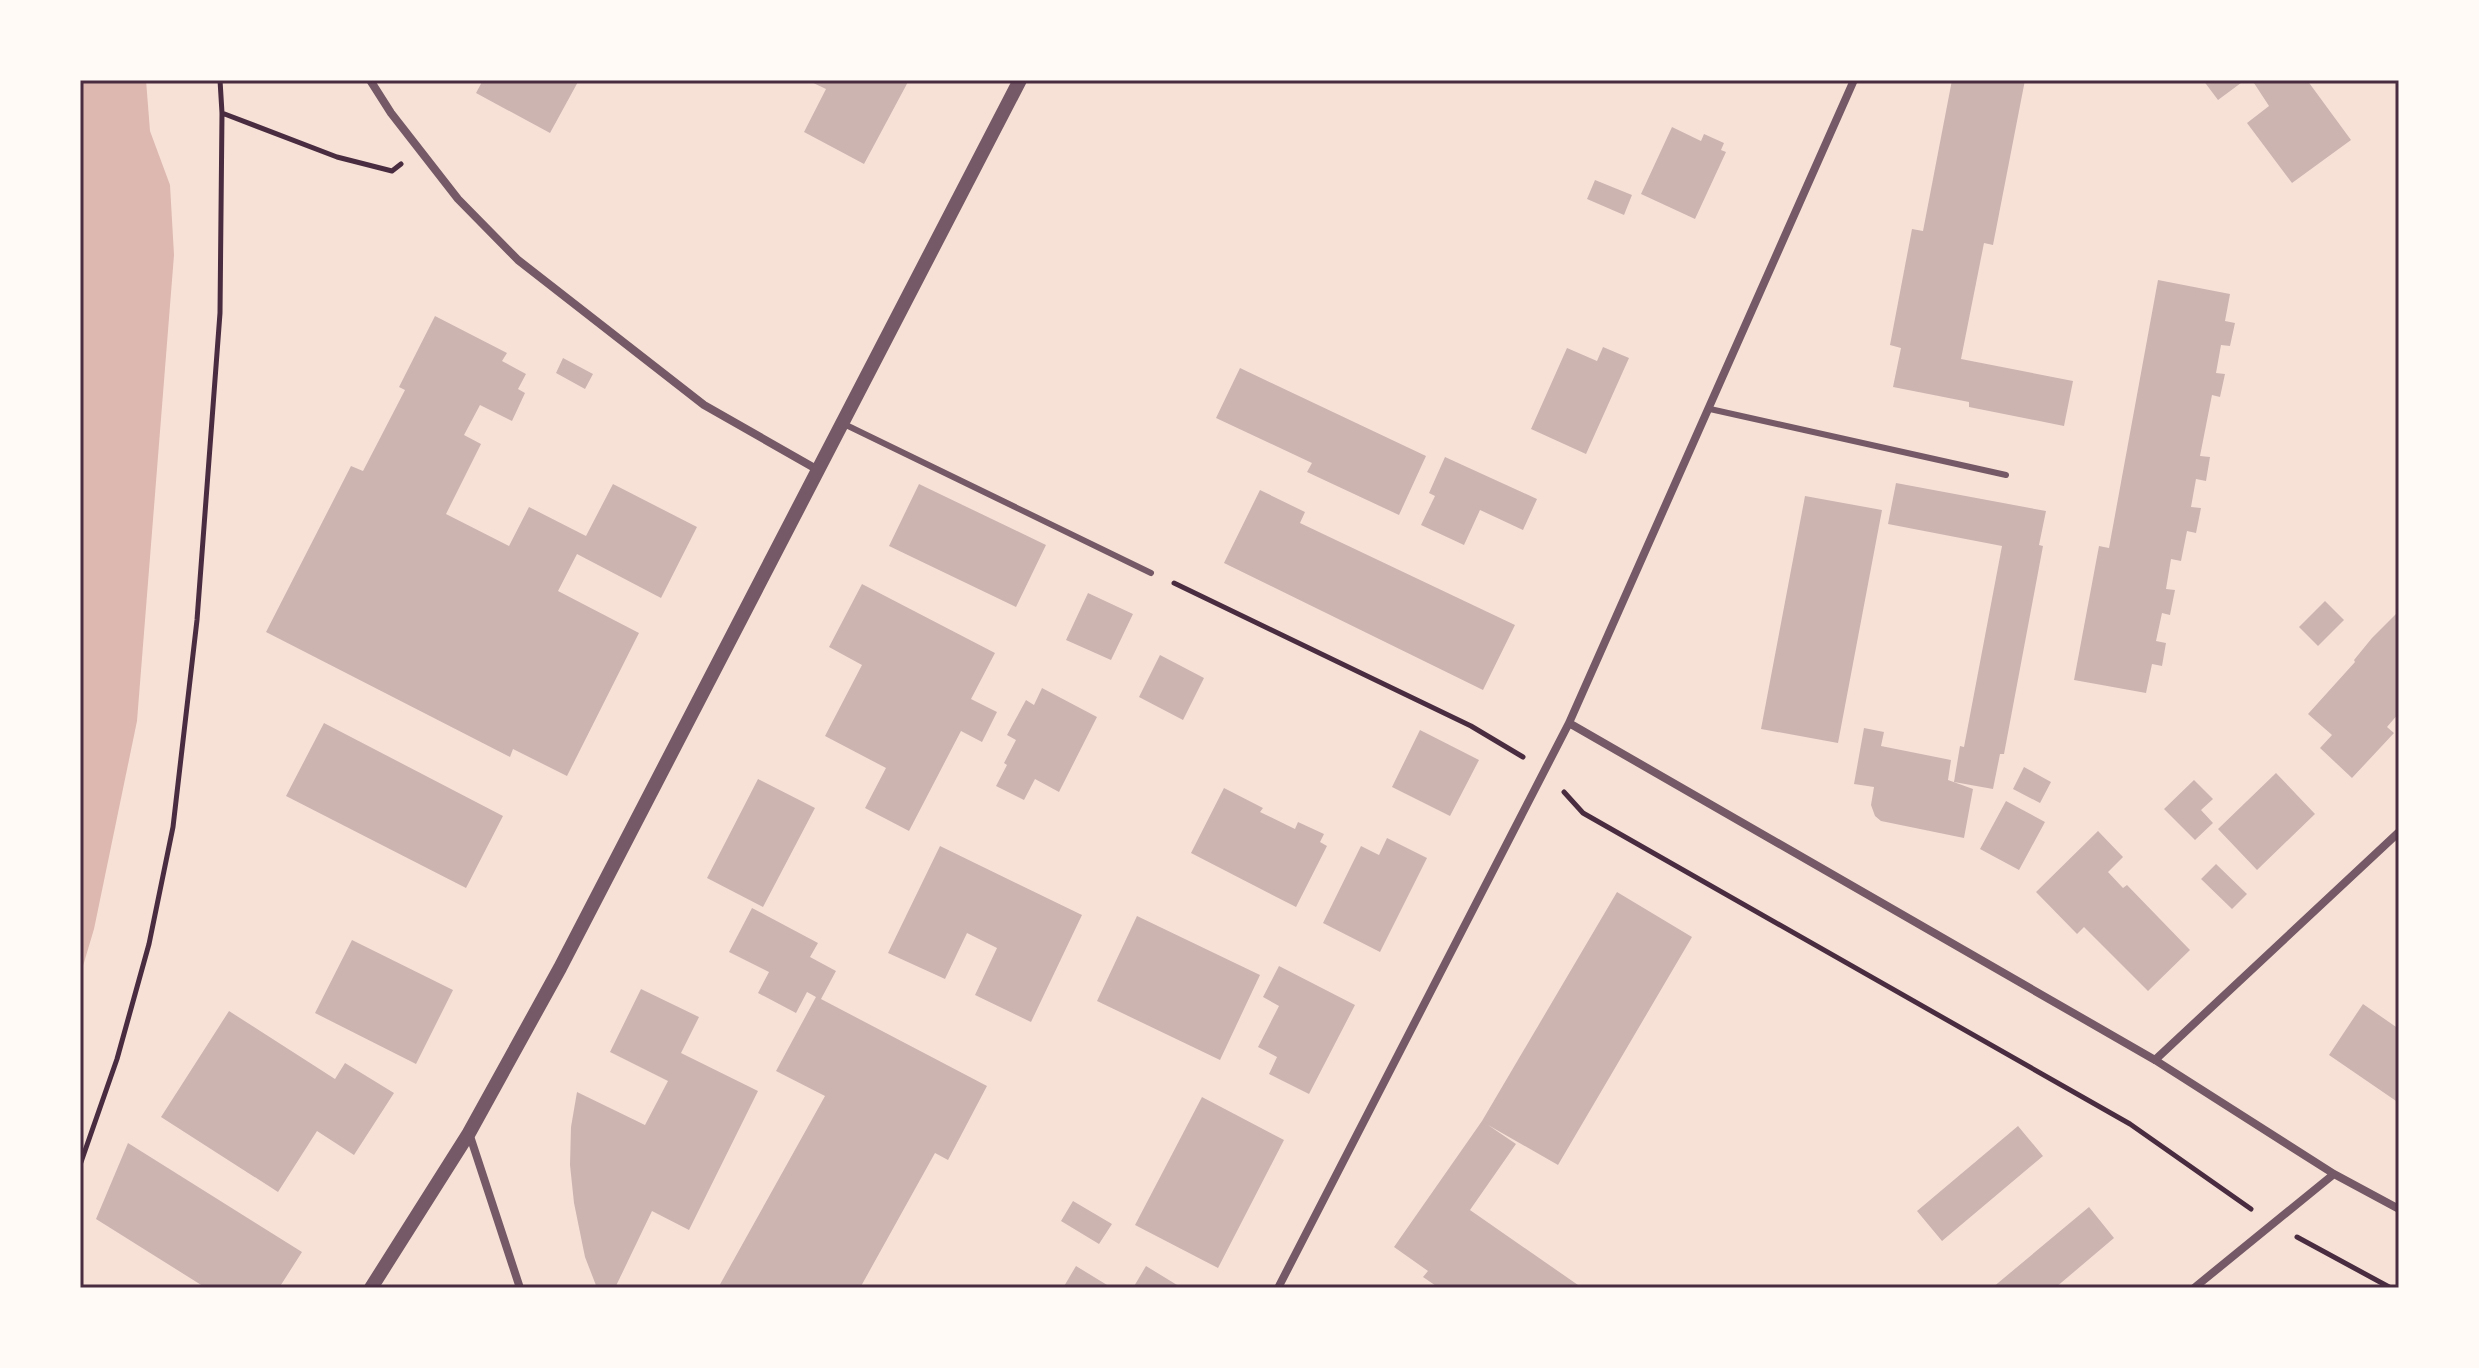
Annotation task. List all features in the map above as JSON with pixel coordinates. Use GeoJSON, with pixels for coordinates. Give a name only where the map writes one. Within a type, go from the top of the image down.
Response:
{"type":"FeatureCollection","features":[{"type":"Feature","properties":{"kind":"street"},"geometry":{"type":"LineString","coordinates":[[370,80],[458,199],[518,260],[704,405],[818,470]]}},
{"type":"Feature","properties":{"kind":"street"},"geometry":{"type":"LineString","coordinates":[[371,1288],[469,1133],[560,968],[1020,80]]}},
{"type":"Feature","properties":{"kind":"street"},"geometry":{"type":"LineString","coordinates":[[1278,1288],[1569,723],[1854,80]]}},
{"type":"Feature","properties":{"kind":"street"},"geometry":{"type":"LineString","coordinates":[[1569,723],[2155,1060],[2334,1174],[2399,1209]]}},
{"type":"Feature","properties":{"kind":"street"},"geometry":{"type":"LineString","coordinates":[[2155,1060],[2399,832]]}},
{"type":"Feature","properties":{"kind":"street"},"geometry":{"type":"LineString","coordinates":[[469,1133],[520,1288]]}},
{"type":"Feature","properties":{"kind":"street"},"geometry":{"type":"LineString","coordinates":[[2194,1288],[2334,1174]]}},
{"type":"Feature","properties":{"kind":"lane"},"geometry":{"type":"LineString","coordinates":[[1710,409],[2006,475]]}},
{"type":"Feature","properties":{"kind":"lane"},"geometry":{"type":"LineString","coordinates":[[841,423],[1151,573]]}},
{"type":"Feature","properties":{"kind":"path"},"geometry":{"type":"LineString","coordinates":[[80,1165],[117,1059],[149,944],[173,827],[197,620],[219,328],[220,80]]}},
{"type":"Feature","properties":{"kind":"path"},"geometry":{"type":"LineString","coordinates":[[222,113],[337,157],[392,171],[419,150]]}},
{"type":"Feature","properties":{"kind":"path"},"geometry":{"type":"LineString","coordinates":[[1151,573],[1471,726],[1545,771],[1583,813],[2130,1124],[2274,1225],[2391,1288]]}},
{"type":"Feature","properties":{"kind":"shaded area"},"geometry":{"type":"Polygon","coordinates":[[[80,80],[146,80],[150,131],[170,185],[174,255],[137,721],[94,929],[80,976],[80,80]]]}},
{"type":"Feature","properties":{"kind":"building"},"geometry":{"type":"Polygon","coordinates":[[[483,80],[579,80],[550,133],[476,93],[483,80]]]}},
{"type":"Feature","properties":{"kind":"building"},"geometry":{"type":"Polygon","coordinates":[[[807,80],[909,80],[864,164],[804,132],[826,89],[807,80]]]}},
{"type":"Feature","properties":{"kind":"building"},"geometry":{"type":"Polygon","coordinates":[[[1952,80],[2025,80],[1993,245],[1984,243],[1961,359],[2073,381],[2064,426],[1969,407],[1969,402],[1893,387],[1901,348],[1890,345],[1912,229],[1923,231],[1952,80]]]}},
{"type":"Feature","properties":{"kind":"building"},"geometry":{"type":"Polygon","coordinates":[[[2203,80],[2245,80],[2218,100],[2203,80]]]}},
{"type":"Feature","properties":{"kind":"building"},"geometry":{"type":"Polygon","coordinates":[[[2252,80],[2307,80],[2351,140],[2292,183],[2247,123],[2269,106],[2252,80]]]}},
{"type":"Feature","properties":{"kind":"building"},"geometry":{"type":"Polygon","coordinates":[[[1672,127],[1701,141],[1704,134],[1724,143],[1721,150],[1726,152],[1695,219],[1641,194],[1672,127]]]}},
{"type":"Feature","properties":{"kind":"building"},"geometry":{"type":"Polygon","coordinates":[[[1595,180],[1632,195],[1624,215],[1587,199],[1595,180]]]}},
{"type":"Feature","properties":{"kind":"building"},"geometry":{"type":"Polygon","coordinates":[[[2158,280],[2230,294],[2225,321],[2235,323],[2230,346],[2221,345],[2216,373],[2225,374],[2220,397],[2212,395],[2200,456],[2210,457],[2206,481],[2196,479],[2191,507],[2201,508],[2196,533],[2187,531],[2181,561],[2171,559],[2166,589],[2175,590],[2170,615],[2162,613],[2156,641],[2166,643],[2162,666],[2152,664],[2146,693],[2074,680],[2099,546],[2109,548],[2158,280]]]}},
{"type":"Feature","properties":{"kind":"building"},"geometry":{"type":"Polygon","coordinates":[[[435,316],[507,353],[502,361],[526,374],[518,389],[525,393],[512,421],[480,405],[464,435],[481,444],[446,514],[509,546],[529,507],[586,536],[613,484],[697,527],[661,598],[577,554],[558,591],[639,633],[567,776],[513,749],[510,757],[266,632],[351,466],[363,471],[405,390],[399,387],[435,316]]]}},
{"type":"Feature","properties":{"kind":"building"},"geometry":{"type":"Polygon","coordinates":[[[1603,347],[1629,358],[1586,454],[1531,429],[1567,348],[1597,361],[1603,347]]]}},
{"type":"Feature","properties":{"kind":"building"},"geometry":{"type":"Polygon","coordinates":[[[563,358],[593,374],[585,389],[556,373],[563,358]]]}},
{"type":"Feature","properties":{"kind":"building"},"geometry":{"type":"Polygon","coordinates":[[[1240,368],[1426,456],[1399,515],[1307,472],[1312,463],[1216,418],[1240,368]]]}},
{"type":"Feature","properties":{"kind":"building"},"geometry":{"type":"Polygon","coordinates":[[[1445,457],[1537,499],[1523,530],[1480,510],[1464,545],[1421,525],[1435,496],[1429,493],[1445,457]]]}},
{"type":"Feature","properties":{"kind":"building"},"geometry":{"type":"Polygon","coordinates":[[[1896,483],[2046,511],[2039,545],[2043,546],[2004,754],[2000,754],[1993,789],[1954,782],[1960,746],[1964,747],[2002,546],[1888,524],[1896,483]]]}},
{"type":"Feature","properties":{"kind":"building"},"geometry":{"type":"Polygon","coordinates":[[[919,484],[1046,545],[1016,607],[889,546],[919,484]]]}},
{"type":"Feature","properties":{"kind":"building"},"geometry":{"type":"Polygon","coordinates":[[[1260,490],[1305,512],[1300,523],[1515,625],[1483,690],[1224,563],[1260,490]]]}},
{"type":"Feature","properties":{"kind":"building"},"geometry":{"type":"Polygon","coordinates":[[[1805,496],[1882,510],[1838,743],[1761,729],[1805,496]]]}},
{"type":"Feature","properties":{"kind":"building"},"geometry":{"type":"Polygon","coordinates":[[[862,584],[995,653],[971,699],[997,712],[982,742],[961,731],[909,831],[865,808],[886,768],[825,736],[862,665],[829,647],[862,584]]]}},
{"type":"Feature","properties":{"kind":"building"},"geometry":{"type":"Polygon","coordinates":[[[1088,593],[1133,614],[1111,660],[1066,640],[1088,593]]]}},
{"type":"Feature","properties":{"kind":"building"},"geometry":{"type":"Polygon","coordinates":[[[2325,601],[2344,620],[2318,646],[2299,627],[2325,601]]]}},
{"type":"Feature","properties":{"kind":"building"},"geometry":{"type":"Polygon","coordinates":[[[2399,611],[2399,713],[2387,727],[2394,733],[2352,778],[2320,748],[2332,735],[2308,714],[2399,611]]]}},
{"type":"Feature","properties":{"kind":"building"},"geometry":{"type":"Polygon","coordinates":[[[1160,655],[1204,678],[1183,720],[1139,697],[1160,655]]]}},
{"type":"Feature","properties":{"kind":"building"},"geometry":{"type":"Polygon","coordinates":[[[1042,688],[1097,717],[1059,792],[1035,779],[1024,800],[996,786],[1016,740],[1007,735],[1026,700],[1034,705],[1042,688]]]}},
{"type":"Feature","properties":{"kind":"building"},"geometry":{"type":"Polygon","coordinates":[[[324,723],[503,816],[466,888],[286,796],[324,723]]]}},
{"type":"Feature","properties":{"kind":"building"},"geometry":{"type":"Polygon","coordinates":[[[1864,728],[1884,732],[1881,746],[1951,760],[1948,780],[1973,789],[1964,838],[1881,821],[1875,816],[1871,805],[1874,787],[1854,784],[1864,728]]]}},
{"type":"Feature","properties":{"kind":"building"},"geometry":{"type":"Polygon","coordinates":[[[1420,730],[1479,760],[1450,816],[1392,787],[1420,730]]]}},
{"type":"Feature","properties":{"kind":"building"},"geometry":{"type":"Polygon","coordinates":[[[2024,767],[2051,782],[2040,803],[2013,789],[2024,767]]]}},
{"type":"Feature","properties":{"kind":"building"},"geometry":{"type":"Polygon","coordinates":[[[2276,773],[2315,814],[2257,870],[2218,829],[2276,773]]]}},
{"type":"Feature","properties":{"kind":"building"},"geometry":{"type":"Polygon","coordinates":[[[758,779],[815,808],[763,907],[707,878],[758,779]]]}},
{"type":"Feature","properties":{"kind":"building"},"geometry":{"type":"Polygon","coordinates":[[[2194,780],[2213,799],[2201,810],[2213,823],[2195,840],[2164,809],[2194,780]]]}},
{"type":"Feature","properties":{"kind":"building"},"geometry":{"type":"Polygon","coordinates":[[[1224,788],[1263,808],[1260,812],[1295,829],[1298,822],[1324,834],[1320,842],[1327,846],[1296,907],[1191,853],[1224,788]]]}},
{"type":"Feature","properties":{"kind":"building"},"geometry":{"type":"Polygon","coordinates":[[[2006,801],[2045,822],[2019,870],[1980,849],[2006,801]]]}},
{"type":"Feature","properties":{"kind":"building"},"geometry":{"type":"Polygon","coordinates":[[[2098,831],[2123,857],[2108,872],[2123,888],[2127,885],[2190,950],[2148,991],[2084,927],[2077,934],[2036,892],[2098,831]]]}},
{"type":"Feature","properties":{"kind":"building"},"geometry":{"type":"Polygon","coordinates":[[[1387,838],[1427,858],[1380,952],[1323,923],[1361,846],[1379,855],[1387,838]]]}},
{"type":"Feature","properties":{"kind":"building"},"geometry":{"type":"Polygon","coordinates":[[[940,846],[1082,915],[1031,1022],[975,995],[997,948],[967,933],[945,979],[888,953],[940,846]]]}},
{"type":"Feature","properties":{"kind":"building"},"geometry":{"type":"Polygon","coordinates":[[[2216,864],[2247,894],[2232,909],[2201,879],[2216,864]]]}},
{"type":"Feature","properties":{"kind":"building"},"geometry":{"type":"Polygon","coordinates":[[[1617,892],[1692,937],[1558,1165],[1488,1125],[1516,1144],[1470,1210],[1578,1285],[1575,1288],[1439,1288],[1423,1277],[1428,1271],[1394,1247],[1482,1121],[1617,892]]]}},
{"type":"Feature","properties":{"kind":"building"},"geometry":{"type":"Polygon","coordinates":[[[752,908],[818,943],[810,957],[836,971],[821,999],[987,1086],[948,1160],[935,1153],[860,1288],[718,1288],[825,1096],[776,1071],[816,997],[807,992],[796,1013],[758,993],[769,972],[729,952],[752,908]]]}},
{"type":"Feature","properties":{"kind":"building"},"geometry":{"type":"Polygon","coordinates":[[[1137,916],[1260,975],[1220,1060],[1097,1001],[1137,916]]]}},
{"type":"Feature","properties":{"kind":"building"},"geometry":{"type":"Polygon","coordinates":[[[352,940],[453,990],[416,1064],[315,1013],[352,940]]]}},
{"type":"Feature","properties":{"kind":"building"},"geometry":{"type":"Polygon","coordinates":[[[1279,966],[1355,1005],[1309,1094],[1269,1074],[1277,1057],[1258,1047],[1279,1006],[1263,997],[1279,966]]]}},
{"type":"Feature","properties":{"kind":"building"},"geometry":{"type":"Polygon","coordinates":[[[641,989],[699,1017],[681,1053],[758,1091],[689,1230],[652,1211],[615,1288],[597,1288],[585,1257],[574,1203],[570,1165],[571,1127],[577,1092],[645,1125],[668,1081],[610,1052],[641,989]]]}},
{"type":"Feature","properties":{"kind":"building"},"geometry":{"type":"Polygon","coordinates":[[[2363,1004],[2399,1029],[2399,1103],[2329,1055],[2363,1004]]]}},
{"type":"Feature","properties":{"kind":"building"},"geometry":{"type":"Polygon","coordinates":[[[229,1011],[335,1079],[345,1063],[394,1093],[354,1155],[317,1131],[278,1192],[161,1117],[229,1011]]]}},
{"type":"Feature","properties":{"kind":"building"},"geometry":{"type":"Polygon","coordinates":[[[1202,1097],[1284,1140],[1218,1268],[1135,1225],[1202,1097]]]}},
{"type":"Feature","properties":{"kind":"building"},"geometry":{"type":"Polygon","coordinates":[[[2018,1126],[2043,1156],[1942,1241],[1917,1211],[2018,1126]]]}},
{"type":"Feature","properties":{"kind":"building"},"geometry":{"type":"Polygon","coordinates":[[[128,1143],[302,1252],[279,1288],[206,1288],[96,1219],[128,1143]]]}},
{"type":"Feature","properties":{"kind":"building"},"geometry":{"type":"Polygon","coordinates":[[[1073,1201],[1112,1224],[1099,1244],[1061,1221],[1073,1201]]]}},
{"type":"Feature","properties":{"kind":"building"},"geometry":{"type":"Polygon","coordinates":[[[2089,1207],[2114,1238],[2055,1288],[1992,1288],[2089,1207]]]}},
{"type":"Feature","properties":{"kind":"building"},"geometry":{"type":"Polygon","coordinates":[[[1076,1266],[1112,1288],[1063,1288],[1076,1266]]]}},
{"type":"Feature","properties":{"kind":"building"},"geometry":{"type":"Polygon","coordinates":[[[1146,1266],[1182,1288],[1133,1288],[1146,1266]]]}}]}
